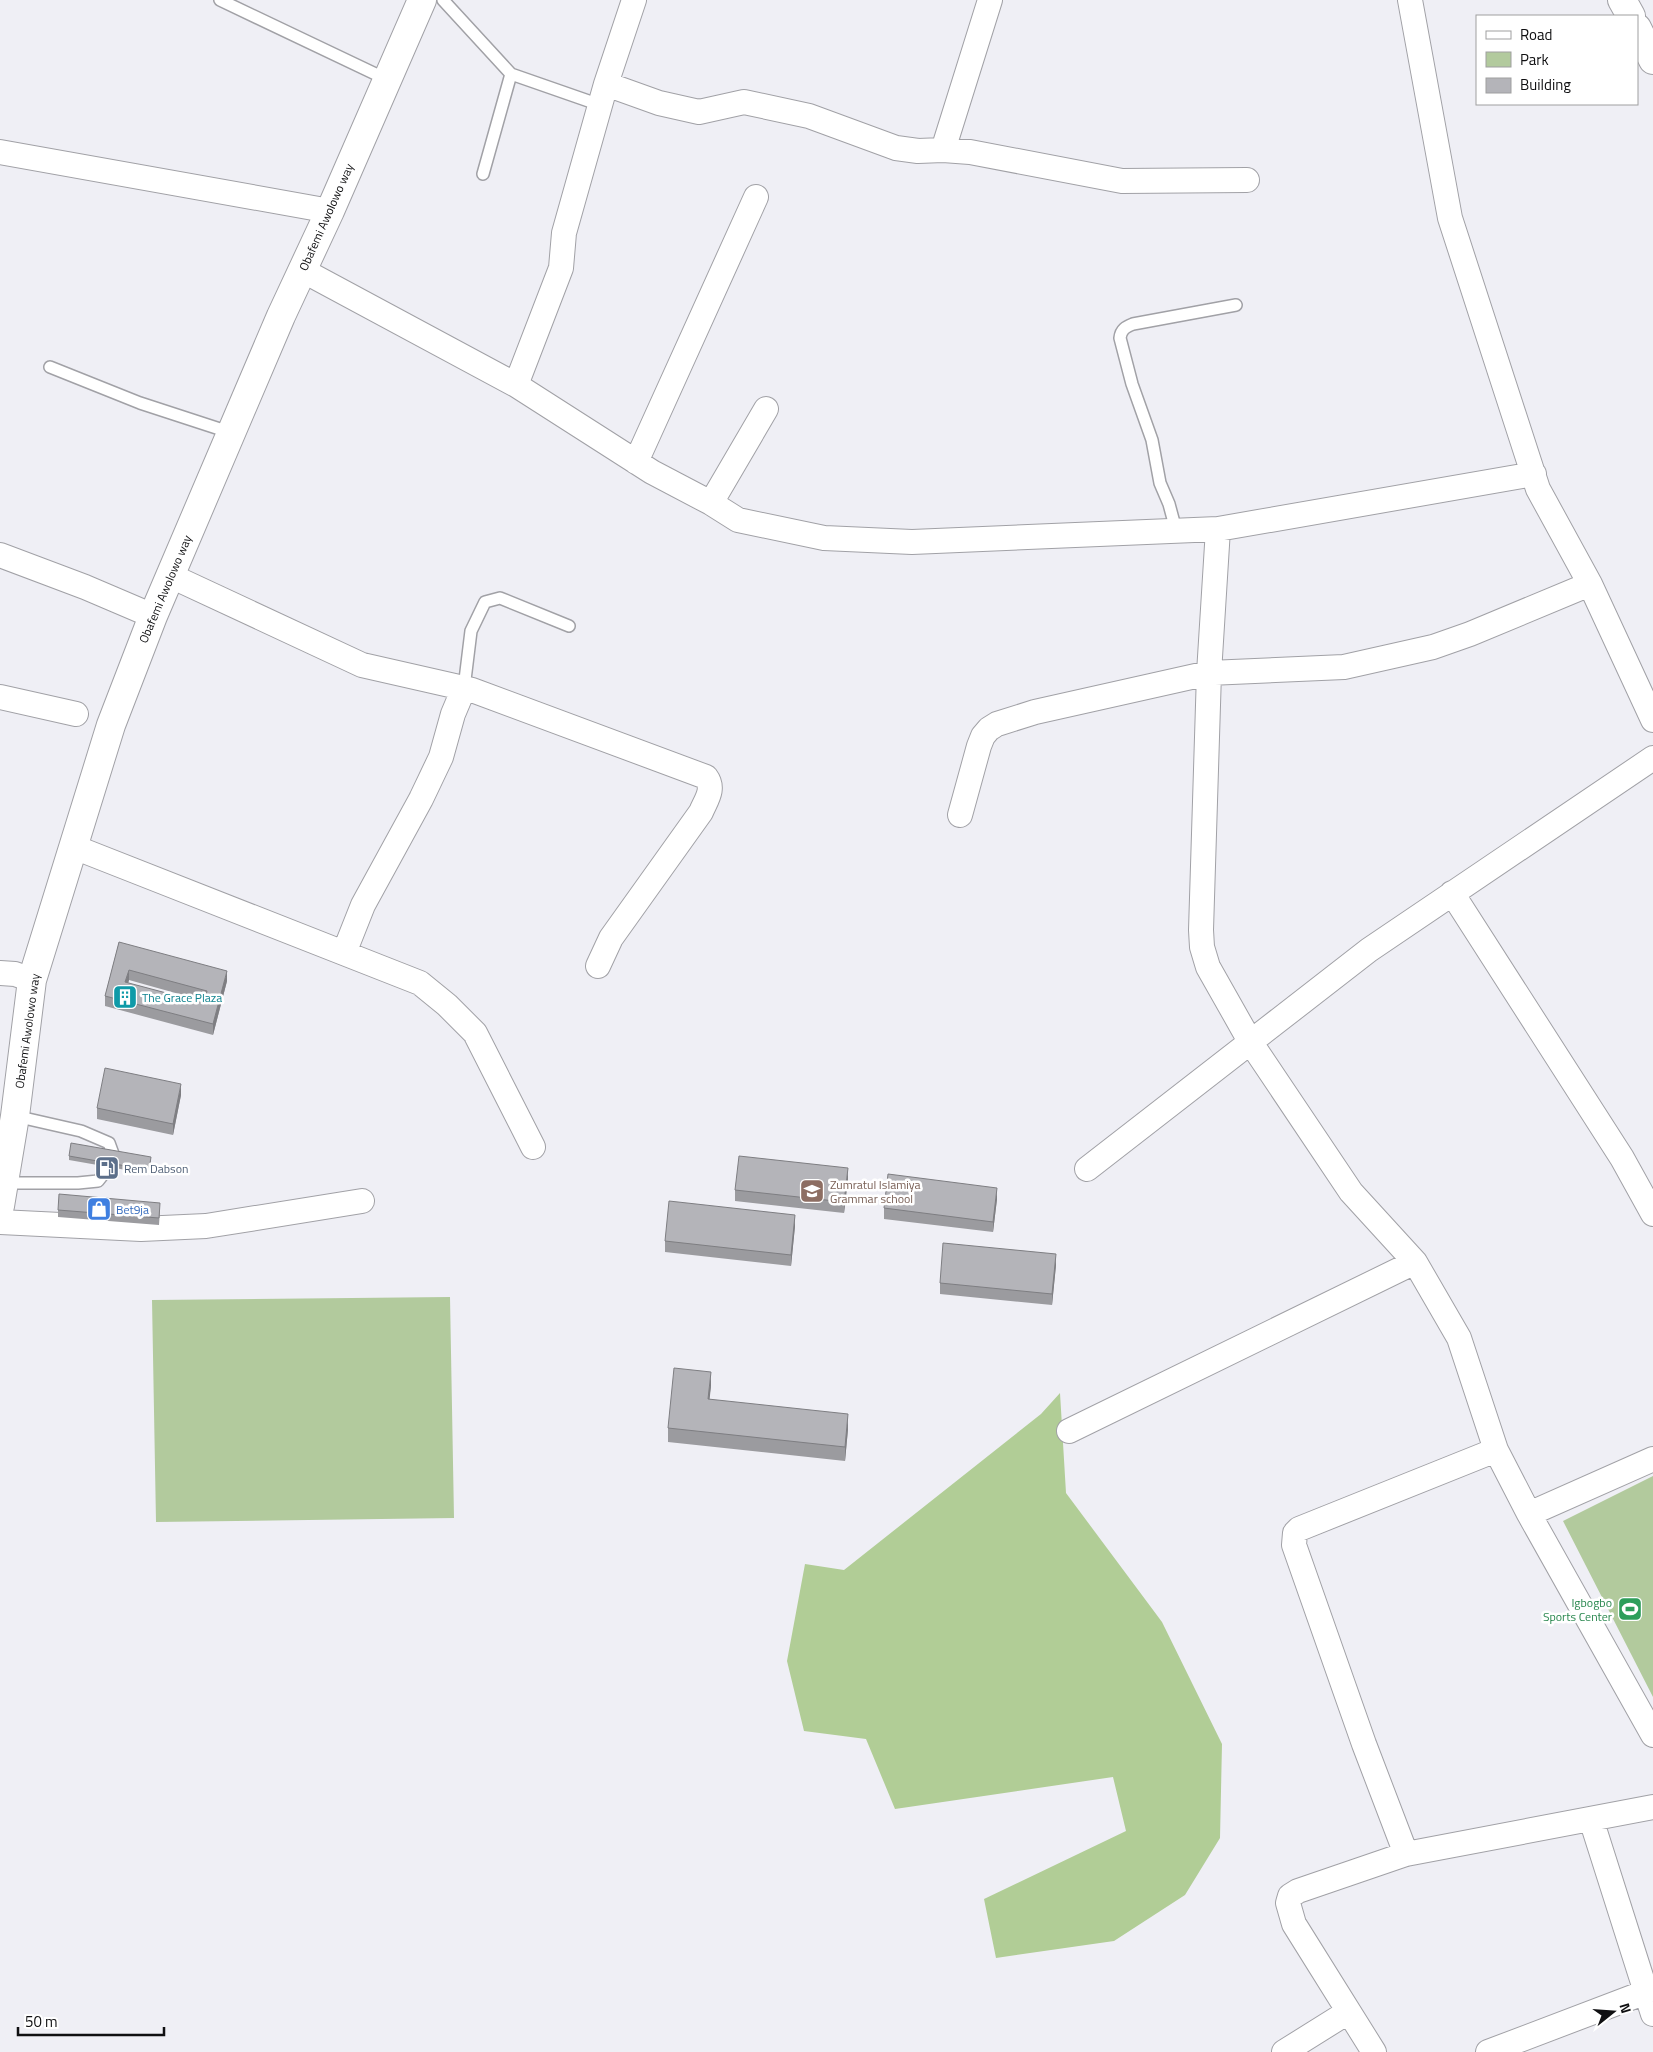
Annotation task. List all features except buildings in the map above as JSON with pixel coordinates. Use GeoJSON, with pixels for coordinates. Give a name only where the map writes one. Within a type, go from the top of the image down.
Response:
{"type":"FeatureCollection","features":[{"type":"Feature","properties":{"kind":"main road","name":"Obafemi Awolowo way"},"geometry":{"type":"LineString","coordinates":[[2,1194],[15,1116],[32,980],[110,725],[153,616],[281,316],[330,211],[422,0]]}},
{"type":"Feature","properties":{"kind":"main road"},"geometry":{"type":"LineString","coordinates":[[1622,0],[1630,15]]}},
{"type":"Feature","properties":{"kind":"main road"},"geometry":{"type":"LineString","coordinates":[[1638,30],[1653,60]]}},
{"type":"Feature","properties":{"kind":"street"},"geometry":{"type":"LineString","coordinates":[[516,385],[561,268],[564,233],[603,95],[634,0]]}},
{"type":"Feature","properties":{"kind":"street"},"geometry":{"type":"LineString","coordinates":[[943,150],[990,0]]}},
{"type":"Feature","properties":{"kind":"street"},"geometry":{"type":"LineString","coordinates":[[1410,0],[1450,218],[1538,489],[1590,584],[1653,720]]}},
{"type":"Feature","properties":{"kind":"street"},"geometry":{"type":"LineString","coordinates":[[603,95],[659,103],[699,112],[744,102],[809,116],[896,148],[918,151],[970,152],[1122,181],[1247,180]]}},
{"type":"Feature","properties":{"kind":"street"},"geometry":{"type":"LineString","coordinates":[[0,152],[330,211]]}},
{"type":"Feature","properties":{"kind":"street"},"geometry":{"type":"LineString","coordinates":[[636,462],[756,197]]}},
{"type":"Feature","properties":{"kind":"street"},"geometry":{"type":"LineString","coordinates":[[302,270],[516,385],[652,472],[712,503],[738,520],[824,538],[912,542],[1218,528],[1534,474]]}},
{"type":"Feature","properties":{"kind":"street"},"geometry":{"type":"LineString","coordinates":[[712,503],[766,409]]}},
{"type":"Feature","properties":{"kind":"street"},"geometry":{"type":"LineString","coordinates":[[1218,528],[1209,673],[1201,930],[1202,947],[1208,967],[1251,1043],[1351,1192],[1415,1262],[1459,1338],[1496,1450],[1529,1514],[1653,1735]]}},
{"type":"Feature","properties":{"kind":"street"},"geometry":{"type":"LineString","coordinates":[[0,555],[85,587],[153,616]]}},
{"type":"Feature","properties":{"kind":"street"},"geometry":{"type":"LineString","coordinates":[[171,576],[362,665],[464,688],[706,778],[711,788],[701,812],[611,938],[598,966]]}},
{"type":"Feature","properties":{"kind":"street"},"geometry":{"type":"LineString","coordinates":[[960,815],[983,736],[997,724],[1034,712],[1209,673],[1344,667],[1433,647],[1470,634],[1590,584]]}},
{"type":"Feature","properties":{"kind":"street"},"geometry":{"type":"LineString","coordinates":[[344,953],[362,905],[421,799],[441,758],[453,714],[464,688]]}},
{"type":"Feature","properties":{"kind":"street"},"geometry":{"type":"LineString","coordinates":[[0,698],[76,714]]}},
{"type":"Feature","properties":{"kind":"street"},"geometry":{"type":"LineString","coordinates":[[1087,1169],[1369,950],[1653,758]]}},
{"type":"Feature","properties":{"kind":"street"},"geometry":{"type":"LineString","coordinates":[[74,847],[420,983],[447,1005],[474,1033],[533,1147]]}},
{"type":"Feature","properties":{"kind":"street"},"geometry":{"type":"LineString","coordinates":[[1452,893],[1622,1158],[1653,1214]]}},
{"type":"Feature","properties":{"kind":"street"},"geometry":{"type":"LineString","coordinates":[[0,973],[15,974],[32,980]]}},
{"type":"Feature","properties":{"kind":"street"},"geometry":{"type":"LineString","coordinates":[[0,1222],[141,1229],[206,1226],[362,1201]]}},
{"type":"Feature","properties":{"kind":"street"},"geometry":{"type":"LineString","coordinates":[[1069,1431],[1415,1262]]}},
{"type":"Feature","properties":{"kind":"street"},"geometry":{"type":"LineString","coordinates":[[1406,1854],[1364,1744],[1297,1554],[1294,1545],[1295,1533],[1299,1529],[1496,1450]]}},
{"type":"Feature","properties":{"kind":"street"},"geometry":{"type":"LineString","coordinates":[[1529,1514],[1653,1459]]}},
{"type":"Feature","properties":{"kind":"street"},"geometry":{"type":"LineString","coordinates":[[1374,2052],[1294,1924],[1288,1903],[1290,1896],[1298,1891],[1406,1854],[1653,1807]]}},
{"type":"Feature","properties":{"kind":"street"},"geometry":{"type":"LineString","coordinates":[[1591,1819],[1653,2014]]}},
{"type":"Feature","properties":{"kind":"street"},"geometry":{"type":"LineString","coordinates":[[1488,2052],[1646,1992]]}},
{"type":"Feature","properties":{"kind":"street"},"geometry":{"type":"LineString","coordinates":[[1284,2052],[1348,2012]]}},
{"type":"Feature","properties":{"kind":"lane"},"geometry":{"type":"LineString","coordinates":[[220,0],[386,79]]}},
{"type":"Feature","properties":{"kind":"lane"},"geometry":{"type":"LineString","coordinates":[[443,0],[511,74],[603,95]]}},
{"type":"Feature","properties":{"kind":"lane"},"geometry":{"type":"LineString","coordinates":[[483,174],[511,74]]}},
{"type":"Feature","properties":{"kind":"lane"},"geometry":{"type":"LineString","coordinates":[[1176,530],[1169,504],[1160,483],[1152,440],[1132,384],[1120,338],[1121,333],[1123,329],[1133,324],[1236,305]]}},
{"type":"Feature","properties":{"kind":"lane"},"geometry":{"type":"LineString","coordinates":[[50,367],[140,404],[232,433]]}},
{"type":"Feature","properties":{"kind":"lane"},"geometry":{"type":"LineString","coordinates":[[464,688],[471,631],[485,602],[500,598],[569,626]]}},
{"type":"Feature","properties":{"kind":"lane"},"geometry":{"type":"LineString","coordinates":[[15,1116],[81,1131],[110,1142],[113,1154]]}},
{"type":"Feature","properties":{"kind":"lane"},"geometry":{"type":"LineString","coordinates":[[2,1194],[98,1181],[109,1167]]}},
{"type":"Feature","properties":{"kind":"green space"},"geometry":{"type":"Polygon","coordinates":[[[450,1297],[454,1518],[156,1522],[152,1300],[450,1297]]]}},
{"type":"Feature","properties":{"kind":"green space"},"geometry":{"type":"Polygon","coordinates":[[[1060,1393],[1066,1493],[1162,1622],[1222,1744],[1220,1838],[1185,1895],[1114,1941],[996,1958],[984,1899],[1126,1831],[1113,1777],[895,1809],[866,1739],[804,1731],[787,1661],[805,1564],[844,1570],[1041,1414],[1060,1393]]]}},
{"type":"Feature","properties":{"kind":"green space","name":"Igbogbo Sports Center"},"geometry":{"type":"Polygon","coordinates":[[[1653,1476],[1653,1697],[1563,1521],[1653,1476]]]}},
{"type":"Feature","properties":{"kind":"place","name":"The Grace Plaza"},"geometry":{"type":"Point","coordinates":[125,997]}},
{"type":"Feature","properties":{"kind":"place","name":"Rem Dabson"},"geometry":{"type":"Point","coordinates":[107,1168]}},
{"type":"Feature","properties":{"kind":"place","name":"Zumratul Islamiya Grammar school"},"geometry":{"type":"Point","coordinates":[812,1191]}},
{"type":"Feature","properties":{"kind":"place","name":"Bet9ja"},"geometry":{"type":"Point","coordinates":[99,1209]}},
{"type":"Feature","properties":{"kind":"place","name":"Igbogbo Sports Center"},"geometry":{"type":"Point","coordinates":[1630,1609]}}]}
